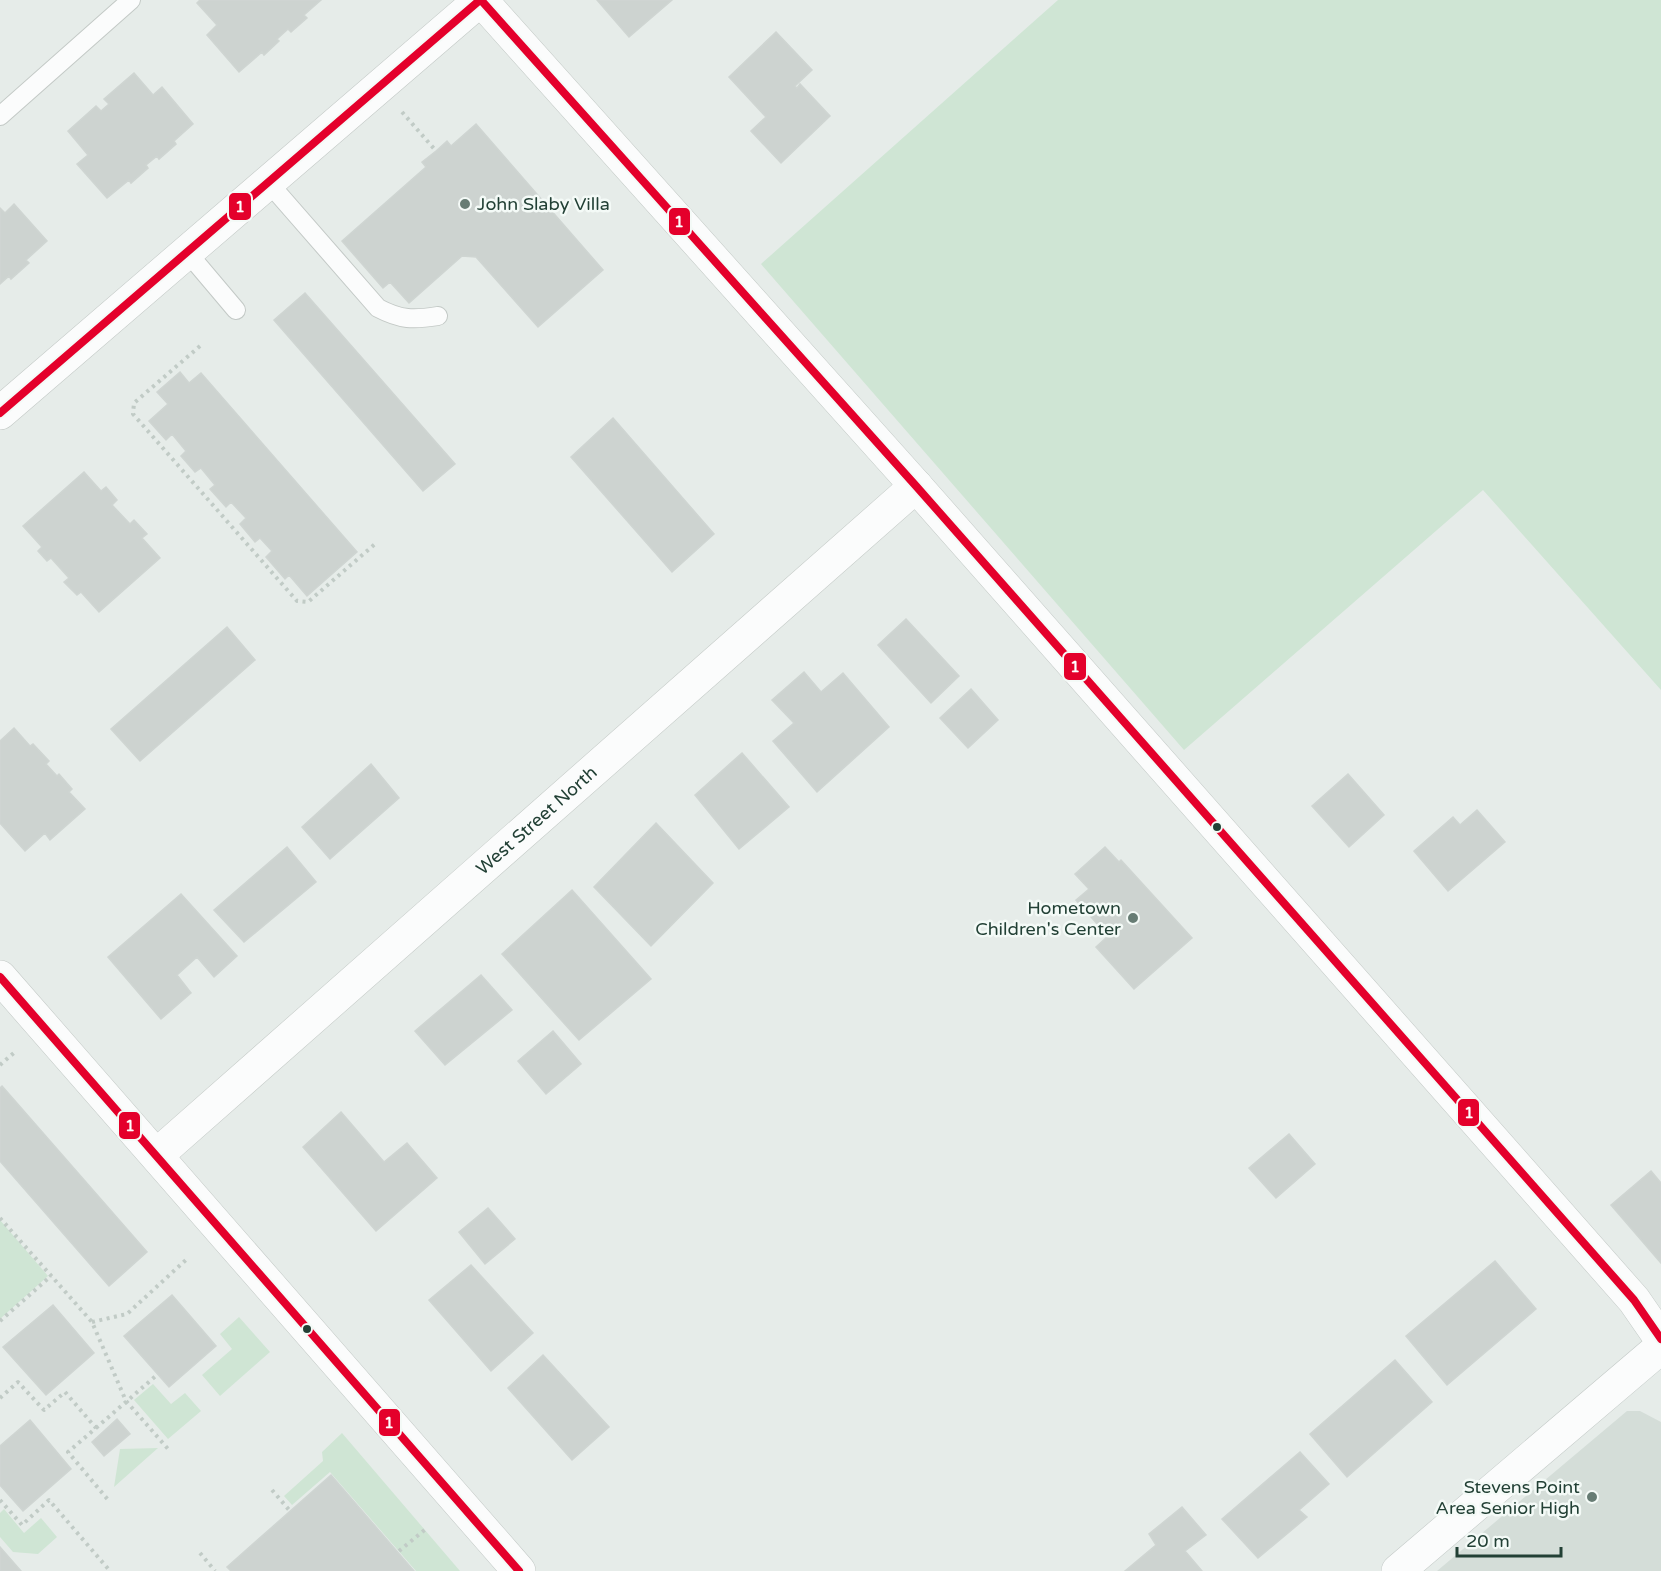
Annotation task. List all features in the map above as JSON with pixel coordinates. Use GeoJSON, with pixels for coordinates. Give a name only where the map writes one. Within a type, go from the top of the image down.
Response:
{"type":"FeatureCollection","features":[{"type":"Feature","properties":{"kind":"street"},"geometry":{"type":"LineString","coordinates":[[0,413],[481,0],[916,486],[1634,1300],[1661,1339]]}},
{"type":"Feature","properties":{"kind":"street","name":"West Street North"},"geometry":{"type":"LineString","coordinates":[[157,1155],[916,486]]}},
{"type":"Feature","properties":{"kind":"street"},"geometry":{"type":"LineString","coordinates":[[0,977],[519,1571]]}},
{"type":"Feature","properties":{"kind":"street"},"geometry":{"type":"LineString","coordinates":[[1398,1571],[1661,1347]]}},
{"type":"Feature","properties":{"kind":"lane"},"geometry":{"type":"LineString","coordinates":[[0,117],[131,0]]}},
{"type":"Feature","properties":{"kind":"lane"},"geometry":{"type":"LineString","coordinates":[[268,182],[378,308],[396,317],[415,320],[438,316]]}},
{"type":"Feature","properties":{"kind":"lane"},"geometry":{"type":"LineString","coordinates":[[187,252],[236,310]]}},
{"type":"Feature","properties":{"kind":"path"},"geometry":{"type":"LineString","coordinates":[[380,86],[436,151]]}},
{"type":"Feature","properties":{"kind":"path"},"geometry":{"type":"LineString","coordinates":[[200,346],[134,403],[133,414],[297,601],[308,602],[375,544]]}},
{"type":"Feature","properties":{"kind":"path"},"geometry":{"type":"LineString","coordinates":[[0,1065],[16,1051]]}},
{"type":"Feature","properties":{"kind":"path"},"geometry":{"type":"LineString","coordinates":[[0,1218],[92,1322],[126,1401],[169,1450]]}},
{"type":"Feature","properties":{"kind":"path"},"geometry":{"type":"LineString","coordinates":[[92,1322],[127,1314],[188,1258]]}},
{"type":"Feature","properties":{"kind":"path"},"geometry":{"type":"LineString","coordinates":[[0,1321],[52,1276]]}},
{"type":"Feature","properties":{"kind":"path"},"geometry":{"type":"LineString","coordinates":[[109,1501],[68,1452],[158,1374]]}},
{"type":"Feature","properties":{"kind":"path"},"geometry":{"type":"LineString","coordinates":[[0,1398],[18,1382],[44,1410],[65,1392],[96,1428]]}},
{"type":"Feature","properties":{"kind":"path"},"geometry":{"type":"LineString","coordinates":[[272,1490],[290,1511]]}},
{"type":"Feature","properties":{"kind":"path"},"geometry":{"type":"LineString","coordinates":[[0,1500],[21,1525],[49,1500],[110,1571]]}},
{"type":"Feature","properties":{"kind":"path"},"geometry":{"type":"LineString","coordinates":[[399,1551],[427,1528]]}},
{"type":"Feature","properties":{"kind":"path"},"geometry":{"type":"LineString","coordinates":[[200,1553],[215,1571]]}},
{"type":"Feature","properties":{"kind":"shaded area","name":"Stevens Point Area Senior High"},"geometry":{"type":"Polygon","coordinates":[[[1627,1411],[1640,1411],[1661,1422],[1661,1571],[1437,1571],[1627,1411]]]}},
{"type":"Feature","properties":{"kind":"green space"},"geometry":{"type":"Polygon","coordinates":[[[1058,0],[1661,0],[1661,690],[1483,490],[1184,750],[761,264],[1058,0]]]}},
{"type":"Feature","properties":{"kind":"green space"},"geometry":{"type":"Polygon","coordinates":[[[0,1220],[48,1276],[0,1319],[0,1220]]]}},
{"type":"Feature","properties":{"kind":"green space"},"geometry":{"type":"Polygon","coordinates":[[[239,1317],[270,1352],[220,1396],[202,1375],[232,1349],[220,1334],[239,1317]]]}},
{"type":"Feature","properties":{"kind":"green space"},"geometry":{"type":"Polygon","coordinates":[[[153,1384],[171,1404],[185,1393],[201,1411],[168,1439],[134,1400],[153,1384]]]}},
{"type":"Feature","properties":{"kind":"green space"},"geometry":{"type":"Polygon","coordinates":[[[342,1433],[460,1571],[416,1571],[330,1472],[292,1505],[284,1496],[323,1461],[322,1452],[342,1433]]]}},
{"type":"Feature","properties":{"kind":"green space"},"geometry":{"type":"Polygon","coordinates":[[[158,1448],[114,1487],[120,1449],[158,1448]]]}},
{"type":"Feature","properties":{"kind":"green space"},"geometry":{"type":"Polygon","coordinates":[[[4,1509],[24,1533],[41,1518],[57,1537],[38,1554],[13,1552],[0,1537],[0,1513],[4,1509]]]}},
{"type":"Feature","properties":{"kind":"building"},"geometry":{"type":"Polygon","coordinates":[[[200,0],[321,0],[304,15],[307,18],[291,32],[288,29],[264,55],[262,52],[239,72],[207,35],[217,25],[197,3],[200,0]]]}},
{"type":"Feature","properties":{"kind":"building"},"geometry":{"type":"Polygon","coordinates":[[[597,0],[672,0],[629,37],[597,0]]]}},
{"type":"Feature","properties":{"kind":"building"},"geometry":{"type":"Polygon","coordinates":[[[776,32],[812,70],[795,86],[797,88],[800,84],[830,116],[781,163],[751,131],[766,117],[729,77],[776,32]]]}},
{"type":"Feature","properties":{"kind":"building"},"geometry":{"type":"Polygon","coordinates":[[[134,73],[153,95],[162,87],[193,124],[159,159],[157,156],[146,165],[148,168],[131,183],[129,180],[107,198],[77,164],[88,155],[68,131],[96,106],[101,111],[109,104],[104,99],[134,73]]]}},
{"type":"Feature","properties":{"kind":"building","name":"John Slaby Villa"},"geometry":{"type":"Polygon","coordinates":[[[476,124],[603,270],[538,327],[476,257],[462,256],[409,303],[390,282],[383,288],[342,241],[426,167],[422,162],[447,141],[451,146],[476,124]]]}},
{"type":"Feature","properties":{"kind":"building"},"geometry":{"type":"Polygon","coordinates":[[[14,204],[47,241],[26,260],[29,263],[11,279],[9,276],[0,284],[0,208],[5,213],[14,204]]]}},
{"type":"Feature","properties":{"kind":"building"},"geometry":{"type":"Polygon","coordinates":[[[305,293],[455,464],[423,491],[274,320],[305,293]]]}},
{"type":"Feature","properties":{"kind":"building"},"geometry":{"type":"Polygon","coordinates":[[[180,372],[189,383],[201,373],[357,552],[307,596],[289,575],[285,579],[266,557],[272,551],[260,538],[255,542],[240,524],[246,518],[231,502],[226,507],[210,489],[215,485],[201,468],[195,472],[181,456],[186,451],[172,434],[166,440],[149,421],[168,404],[157,392],[180,372]]]}},
{"type":"Feature","properties":{"kind":"building"},"geometry":{"type":"Polygon","coordinates":[[[613,418],[714,534],[672,572],[571,457],[613,418]]]}},
{"type":"Feature","properties":{"kind":"building"},"geometry":{"type":"Polygon","coordinates":[[[84,472],[101,491],[106,487],[117,500],[112,505],[130,524],[134,520],[147,534],[142,538],[160,558],[99,612],[81,592],[77,595],[64,582],[69,578],[51,558],[47,561],[38,551],[42,547],[23,526],[84,472]]]}},
{"type":"Feature","properties":{"kind":"building"},"geometry":{"type":"Polygon","coordinates":[[[906,619],[959,676],[931,703],[878,645],[906,619]]]}},
{"type":"Feature","properties":{"kind":"building"},"geometry":{"type":"Polygon","coordinates":[[[227,627],[255,660],[140,761],[111,729],[227,627]]]}},
{"type":"Feature","properties":{"kind":"building"},"geometry":{"type":"Polygon","coordinates":[[[804,672],[821,692],[843,673],[889,727],[817,792],[773,741],[794,723],[772,700],[804,672]]]}},
{"type":"Feature","properties":{"kind":"building"},"geometry":{"type":"Polygon","coordinates":[[[971,689],[998,720],[968,748],[940,718],[971,689]]]}},
{"type":"Feature","properties":{"kind":"building"},"geometry":{"type":"Polygon","coordinates":[[[14,728],[30,746],[33,744],[49,761],[46,764],[57,776],[59,774],[72,789],[69,792],[85,809],[50,840],[45,833],[25,851],[0,823],[0,741],[14,728]]]}},
{"type":"Feature","properties":{"kind":"building"},"geometry":{"type":"Polygon","coordinates":[[[742,753],[789,807],[739,849],[695,795],[742,753]]]}},
{"type":"Feature","properties":{"kind":"building"},"geometry":{"type":"Polygon","coordinates":[[[371,764],[399,798],[330,859],[302,827],[371,764]]]}},
{"type":"Feature","properties":{"kind":"building"},"geometry":{"type":"Polygon","coordinates":[[[1348,774],[1384,815],[1349,847],[1312,806],[1348,774]]]}},
{"type":"Feature","properties":{"kind":"building"},"geometry":{"type":"Polygon","coordinates":[[[1477,810],[1505,842],[1448,891],[1414,851],[1453,817],[1460,825],[1477,810]]]}},
{"type":"Feature","properties":{"kind":"building"},"geometry":{"type":"Polygon","coordinates":[[[656,823],[713,883],[651,946],[594,887],[656,823]]]}},
{"type":"Feature","properties":{"kind":"building"},"geometry":{"type":"Polygon","coordinates":[[[287,847],[316,882],[244,942],[214,910],[287,847]]]}},
{"type":"Feature","properties":{"kind":"building","name":"Hometown Children's Center"},"geometry":{"type":"Polygon","coordinates":[[[1105,847],[1119,862],[1121,860],[1192,938],[1134,989],[1096,947],[1108,936],[1076,900],[1089,889],[1075,874],[1105,847]]]}},
{"type":"Feature","properties":{"kind":"building"},"geometry":{"type":"Polygon","coordinates":[[[572,890],[651,979],[579,1040],[502,954],[572,890]]]}},
{"type":"Feature","properties":{"kind":"building"},"geometry":{"type":"Polygon","coordinates":[[[181,894],[237,956],[214,977],[197,957],[177,975],[191,993],[161,1019],[108,957],[181,894]]]}},
{"type":"Feature","properties":{"kind":"building"},"geometry":{"type":"Polygon","coordinates":[[[481,975],[512,1010],[445,1065],[415,1031],[481,975]]]}},
{"type":"Feature","properties":{"kind":"building"},"geometry":{"type":"Polygon","coordinates":[[[553,1031],[581,1064],[546,1094],[518,1061],[553,1031]]]}},
{"type":"Feature","properties":{"kind":"building"},"geometry":{"type":"Polygon","coordinates":[[[2,1086],[147,1252],[109,1286],[0,1161],[0,1088],[2,1086]]]}},
{"type":"Feature","properties":{"kind":"building"},"geometry":{"type":"Polygon","coordinates":[[[341,1112],[384,1162],[407,1143],[437,1178],[376,1231],[303,1147],[341,1112]]]}},
{"type":"Feature","properties":{"kind":"building"},"geometry":{"type":"Polygon","coordinates":[[[1289,1134],[1315,1164],[1276,1198],[1249,1168],[1289,1134]]]}},
{"type":"Feature","properties":{"kind":"building"},"geometry":{"type":"Polygon","coordinates":[[[1651,1171],[1661,1183],[1661,1263],[1611,1205],[1651,1171]]]}},
{"type":"Feature","properties":{"kind":"building"},"geometry":{"type":"Polygon","coordinates":[[[488,1208],[515,1239],[485,1264],[459,1232],[488,1208]]]}},
{"type":"Feature","properties":{"kind":"building"},"geometry":{"type":"Polygon","coordinates":[[[1495,1261],[1536,1309],[1447,1385],[1406,1336],[1495,1261]]]}},
{"type":"Feature","properties":{"kind":"building"},"geometry":{"type":"Polygon","coordinates":[[[471,1265],[533,1333],[491,1371],[429,1300],[471,1265]]]}},
{"type":"Feature","properties":{"kind":"building"},"geometry":{"type":"Polygon","coordinates":[[[172,1295],[216,1346],[169,1387],[124,1336],[172,1295]]]}},
{"type":"Feature","properties":{"kind":"building"},"geometry":{"type":"Polygon","coordinates":[[[53,1305],[94,1353],[46,1395],[3,1347],[53,1305]]]}},
{"type":"Feature","properties":{"kind":"building"},"geometry":{"type":"Polygon","coordinates":[[[543,1355],[609,1427],[572,1460],[508,1388],[543,1355]]]}},
{"type":"Feature","properties":{"kind":"building"},"geometry":{"type":"Polygon","coordinates":[[[1395,1360],[1432,1402],[1347,1477],[1310,1434],[1395,1360]]]}},
{"type":"Feature","properties":{"kind":"building"},"geometry":{"type":"Polygon","coordinates":[[[117,1419],[130,1434],[104,1456],[92,1442],[117,1419]]]}},
{"type":"Feature","properties":{"kind":"building"},"geometry":{"type":"Polygon","coordinates":[[[30,1420],[71,1469],[23,1511],[0,1485],[0,1446],[30,1420]]]}},
{"type":"Feature","properties":{"kind":"building"},"geometry":{"type":"Polygon","coordinates":[[[1300,1452],[1329,1484],[1299,1510],[1307,1517],[1258,1558],[1222,1519],[1300,1452]]]}},
{"type":"Feature","properties":{"kind":"building"},"geometry":{"type":"Polygon","coordinates":[[[331,1475],[414,1571],[231,1571],[227,1567],[331,1475]]]}},
{"type":"Feature","properties":{"kind":"building"},"geometry":{"type":"Polygon","coordinates":[[[1182,1507],[1206,1535],[1185,1551],[1202,1571],[1125,1571],[1156,1545],[1149,1534],[1182,1507]]]}},
{"type":"Feature","properties":{"kind":"building"},"geometry":{"type":"Polygon","coordinates":[[[0,1547],[21,1571],[0,1571],[0,1547]]]}},
{"type":"Feature","properties":{"kind":"transit line","name":"1"},"geometry":{"type":"LineString","coordinates":[[0,413],[480,0]]}},
{"type":"Feature","properties":{"kind":"transit line","name":"1"},"geometry":{"type":"LineString","coordinates":[[481,0],[916,486],[1634,1300],[1661,1339]]}},
{"type":"Feature","properties":{"kind":"transit line","name":"1"},"geometry":{"type":"LineString","coordinates":[[0,977],[519,1571]]}},
{"type":"Feature","properties":{"kind":"place","name":"John Slaby Villa"},"geometry":{"type":"Point","coordinates":[465,204]}},
{"type":"Feature","properties":{"kind":"place","name":"Hometown Children's Center"},"geometry":{"type":"Point","coordinates":[1133,918]}},
{"type":"Feature","properties":{"kind":"place","name":"Stevens Point Area Senior High"},"geometry":{"type":"Point","coordinates":[1592,1497]}}]}
